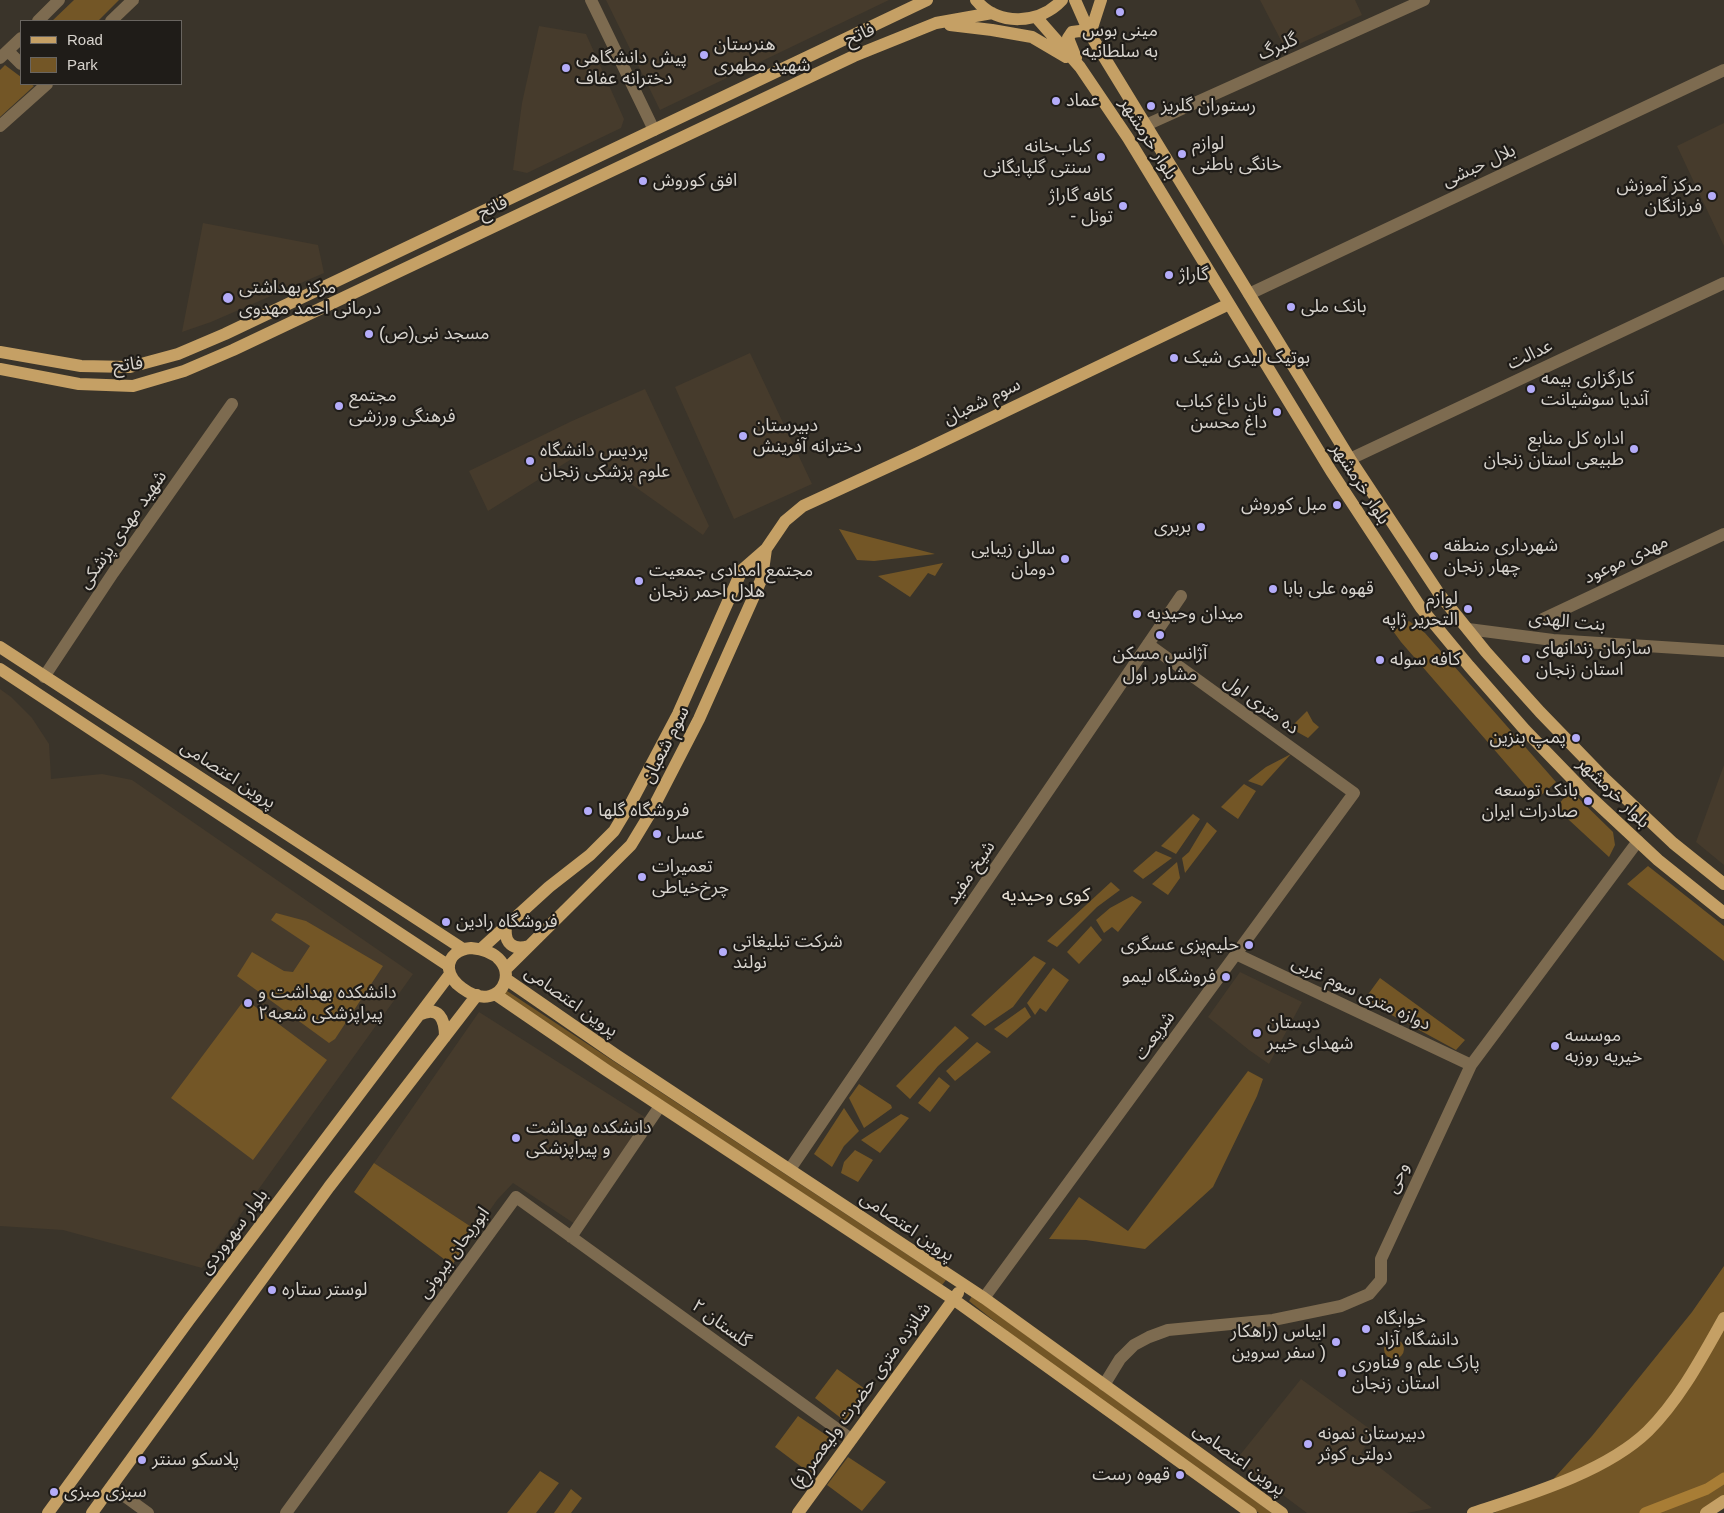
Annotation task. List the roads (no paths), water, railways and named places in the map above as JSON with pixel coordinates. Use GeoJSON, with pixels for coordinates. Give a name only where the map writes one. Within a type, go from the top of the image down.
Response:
{"type":"FeatureCollection","features":[{"type":"Feature","properties":{"kind":"main road","name":"فاتح"},"geometry":{"type":"LineString","coordinates":[[0,352],[81,366],[130,367],[178,354],[225,334],[927,0]]}},
{"type":"Feature","properties":{"kind":"main road"},"geometry":{"type":"LineString","coordinates":[[976,0],[992,13],[1006,18],[1021,20],[1036,17],[1049,11],[1062,0]]}},
{"type":"Feature","properties":{"kind":"main road","name":"بلوار خرمشهر"},"geometry":{"type":"LineString","coordinates":[[1074,0],[1090,34],[1350,459],[1440,595],[1540,712],[1603,777],[1674,843],[1724,884]]}},
{"type":"Feature","properties":{"kind":"main road"},"geometry":{"type":"LineString","coordinates":[[1080,67],[1068,38],[1072,32],[1080,31],[1090,34],[1100,0]]}},
{"type":"Feature","properties":{"kind":"main road","name":"فاتح"},"geometry":{"type":"LineString","coordinates":[[0,369],[78,384],[133,386],[184,371],[233,350],[845,60],[936,23],[992,13]]}},
{"type":"Feature","properties":{"kind":"main road","name":"بلوار خرمشهر"},"geometry":{"type":"LineString","coordinates":[[1036,17],[1080,67],[1128,138],[1331,471],[1421,608],[1526,730],[1585,792],[1658,860],[1724,913]]}},
{"type":"Feature","properties":{"kind":"main road"},"geometry":{"type":"LineString","coordinates":[[936,23],[992,30],[1032,38],[1060,53],[1080,67]]}},
{"type":"Feature","properties":{"kind":"main road","name":"سوم شعبان"},"geometry":{"type":"LineString","coordinates":[[481,949],[550,887],[590,855],[614,831],[632,802],[678,714],[742,570],[766,549],[785,520],[803,506],[1229,304]]}},
{"type":"Feature","properties":{"kind":"main road"},"geometry":{"type":"LineString","coordinates":[[130,367],[133,386]]}},
{"type":"Feature","properties":{"kind":"main road","name":"سوم شعبان"},"geometry":{"type":"LineString","coordinates":[[506,974],[529,946],[631,845],[651,812],[699,719],[762,578],[766,549]]}},
{"type":"Feature","properties":{"kind":"main road","name":"پروین اعتصامی"},"geometry":{"type":"LineString","coordinates":[[0,647],[463,949]]}},
{"type":"Feature","properties":{"kind":"main road"},"geometry":{"type":"LineString","coordinates":[[0,670],[449,970],[459,986],[477,995],[487,997],[496,994],[502,989],[506,974],[501,961],[492,953],[481,949],[463,949],[457,952],[451,958],[449,970]]}},
{"type":"Feature","properties":{"kind":"main road"},"geometry":{"type":"LineString","coordinates":[[506,927],[507,941],[511,946],[518,948],[529,946]]}},
{"type":"Feature","properties":{"kind":"main road","name":"بلوار سهروردی"},"geometry":{"type":"LineString","coordinates":[[48,1513],[189,1320],[419,1014],[449,970]]}},
{"type":"Feature","properties":{"kind":"main road","name":"پروین اعتصامی"},"geometry":{"type":"LineString","coordinates":[[506,974],[616,1055],[984,1298],[1282,1513]]}},
{"type":"Feature","properties":{"kind":"main road","name":"پروین اعتصامی"},"geometry":{"type":"LineString","coordinates":[[496,994],[660,1106],[953,1299],[1251,1513]]}},
{"type":"Feature","properties":{"kind":"main road"},"geometry":{"type":"LineString","coordinates":[[92,1513],[329,1187],[477,995]]}},
{"type":"Feature","properties":{"kind":"main road"},"geometry":{"type":"LineString","coordinates":[[419,1014],[427,1010],[442,1017],[445,1022],[445,1037]]}},
{"type":"Feature","properties":{"kind":"main road","name":"شانزده متری حضرت ولیعصر(ع)"},"geometry":{"type":"LineString","coordinates":[[798,1513],[964,1285]]}},
{"type":"Feature","properties":{"kind":"main road"},"geometry":{"type":"LineString","coordinates":[[1473,1513],[1550,1487],[1607,1460],[1647,1432],[1693,1372],[1724,1318]]}},
{"type":"Feature","properties":{"kind":"main road"},"geometry":{"type":"LineString","coordinates":[[1706,1513],[1724,1501]]}},
{"type":"Feature","properties":{"kind":"street"},"geometry":{"type":"LineString","coordinates":[[39,20],[60,0]]}},
{"type":"Feature","properties":{"kind":"street"},"geometry":{"type":"LineString","coordinates":[[112,20],[133,0]]}},
{"type":"Feature","properties":{"kind":"street"},"geometry":{"type":"LineString","coordinates":[[591,0],[654,130]]}},
{"type":"Feature","properties":{"kind":"street","name":"گلبرگ"},"geometry":{"type":"LineString","coordinates":[[1146,125],[1424,0]]}},
{"type":"Feature","properties":{"kind":"street"},"geometry":{"type":"LineString","coordinates":[[20,39],[4,54],[20,63]]}},
{"type":"Feature","properties":{"kind":"street","name":"بلال حبشی"},"geometry":{"type":"LineString","coordinates":[[1249,294],[1724,70]]}},
{"type":"Feature","properties":{"kind":"street"},"geometry":{"type":"LineString","coordinates":[[0,126],[44,85]]}},
{"type":"Feature","properties":{"kind":"street","name":"عدالت"},"geometry":{"type":"LineString","coordinates":[[1350,459],[1724,283]]}},
{"type":"Feature","properties":{"kind":"street","name":"شهید مهدی پزشکی"},"geometry":{"type":"LineString","coordinates":[[44,677],[113,573],[232,404]]}},
{"type":"Feature","properties":{"kind":"street","name":"مهدی موعود"},"geometry":{"type":"LineString","coordinates":[[1543,619],[1724,534]]}},
{"type":"Feature","properties":{"kind":"street","name":"شیخ مفید"},"geometry":{"type":"LineString","coordinates":[[790,1169],[1181,596]]}},
{"type":"Feature","properties":{"kind":"street","name":"بنت الهدی"},"geometry":{"type":"LineString","coordinates":[[1468,629],[1553,640],[1724,651]]}},
{"type":"Feature","properties":{"kind":"street","name":"ده متری اول"},"geometry":{"type":"LineString","coordinates":[[1148,644],[1354,793]]}},
{"type":"Feature","properties":{"kind":"street","name":"شریعت"},"geometry":{"type":"LineString","coordinates":[[984,1298],[1354,793]]}},
{"type":"Feature","properties":{"kind":"street","name":"وحی"},"geometry":{"type":"LineString","coordinates":[[1104,1385],[1120,1359],[1134,1345],[1168,1330],[1274,1320],[1341,1306],[1369,1294],[1381,1280],[1381,1259],[1471,1065],[1638,841]]}},
{"type":"Feature","properties":{"kind":"street","name":"دوازه متری سوم غربی"},"geometry":{"type":"LineString","coordinates":[[1236,954],[1471,1065]]}},
{"type":"Feature","properties":{"kind":"street"},"geometry":{"type":"LineString","coordinates":[[571,1237],[660,1106]]}},
{"type":"Feature","properties":{"kind":"street","name":"ابوریحان بیرونی"},"geometry":{"type":"LineString","coordinates":[[286,1513],[516,1197],[571,1237]]}},
{"type":"Feature","properties":{"kind":"street","name":"گلستان ۲"},"geometry":{"type":"LineString","coordinates":[[571,1237],[851,1439]]}},
{"type":"Feature","properties":{"kind":"street"},"geometry":{"type":"LineString","coordinates":[[112,1487],[148,1513]]}},
{"type":"Feature","properties":{"kind":"waterway"},"geometry":{"type":"LineString","coordinates":[[1645,1513],[1707,1489],[1724,1478]]}},
{"type":"Feature","properties":{"kind":"place","name":"مینی بوس به سلطانیه"},"geometry":{"type":"Point","coordinates":[1120,12]}},
{"type":"Feature","properties":{"kind":"place","name":"هنرستان شهید مطهری"},"geometry":{"type":"Point","coordinates":[704,55]}},
{"type":"Feature","properties":{"kind":"place","name":"پیش دانشگاهی دخترانه عفاف"},"geometry":{"type":"Point","coordinates":[566,68]}},
{"type":"Feature","properties":{"kind":"place","name":"عماد"},"geometry":{"type":"Point","coordinates":[1056,101]}},
{"type":"Feature","properties":{"kind":"place","name":"رستوران گلریز"},"geometry":{"type":"Point","coordinates":[1151,106]}},
{"type":"Feature","properties":{"kind":"place","name":"لوازم خانگی باطنی"},"geometry":{"type":"Point","coordinates":[1182,154]}},
{"type":"Feature","properties":{"kind":"place","name":"کباب‌خانه سنتی گلپایگانی"},"geometry":{"type":"Point","coordinates":[1101,157]}},
{"type":"Feature","properties":{"kind":"place","name":"افق کوروش"},"geometry":{"type":"Point","coordinates":[643,181]}},
{"type":"Feature","properties":{"kind":"place","name":"مرکز آموزش فرزانگان"},"geometry":{"type":"Point","coordinates":[1712,196]}},
{"type":"Feature","properties":{"kind":"place","name":"کافه گاراژ - تونل"},"geometry":{"type":"Point","coordinates":[1123,206]}},
{"type":"Feature","properties":{"kind":"place","name":"گاراژ"},"geometry":{"type":"Point","coordinates":[1169,275]}},
{"type":"Feature","properties":{"kind":"place","name":"مرکز بهداشتی درمانی احمد مهدوی"},"geometry":{"type":"Point","coordinates":[228,298]}},
{"type":"Feature","properties":{"kind":"place","name":"بانک ملی"},"geometry":{"type":"Point","coordinates":[1291,307]}},
{"type":"Feature","properties":{"kind":"place","name":"مسجد نبی(ص)"},"geometry":{"type":"Point","coordinates":[369,334]}},
{"type":"Feature","properties":{"kind":"place","name":"بوتیک لیدی شیک"},"geometry":{"type":"Point","coordinates":[1174,358]}},
{"type":"Feature","properties":{"kind":"place","name":"کارگزاری بیمه آندیا سوشیانت"},"geometry":{"type":"Point","coordinates":[1531,389]}},
{"type":"Feature","properties":{"kind":"place","name":"مجتمع فرهنگی ورزشی"},"geometry":{"type":"Point","coordinates":[339,406]}},
{"type":"Feature","properties":{"kind":"place","name":"نان داغ کباب داغ محسن"},"geometry":{"type":"Point","coordinates":[1277,412]}},
{"type":"Feature","properties":{"kind":"place","name":"دبیرستان دخترانه آفرینش"},"geometry":{"type":"Point","coordinates":[743,436]}},
{"type":"Feature","properties":{"kind":"place","name":"اداره کل منابع طبیعی استان زنجان"},"geometry":{"type":"Point","coordinates":[1634,449]}},
{"type":"Feature","properties":{"kind":"place","name":"پردیس دانشگاه علوم پزشکى زنجان"},"geometry":{"type":"Point","coordinates":[530,461]}},
{"type":"Feature","properties":{"kind":"place","name":"مبل کوروش"},"geometry":{"type":"Point","coordinates":[1337,505]}},
{"type":"Feature","properties":{"kind":"place","name":"بربری"},"geometry":{"type":"Point","coordinates":[1201,527]}},
{"type":"Feature","properties":{"kind":"place","name":"شهرداری منطقه چهار زنجان"},"geometry":{"type":"Point","coordinates":[1434,556]}},
{"type":"Feature","properties":{"kind":"place","name":"سالن زیبایی دومان"},"geometry":{"type":"Point","coordinates":[1065,559]}},
{"type":"Feature","properties":{"kind":"place","name":"مجتمع امدادی جمعیت هلال احمر زنجان"},"geometry":{"type":"Point","coordinates":[639,581]}},
{"type":"Feature","properties":{"kind":"place","name":"قهوه علی بابا"},"geometry":{"type":"Point","coordinates":[1273,589]}},
{"type":"Feature","properties":{"kind":"place","name":"لوازم التحریر ژاپه"},"geometry":{"type":"Point","coordinates":[1468,609]}},
{"type":"Feature","properties":{"kind":"place","name":"میدان وحیدیه"},"geometry":{"type":"Point","coordinates":[1137,614]}},
{"type":"Feature","properties":{"kind":"place","name":"آژانس مسکن مشاور اول"},"geometry":{"type":"Point","coordinates":[1160,635]}},
{"type":"Feature","properties":{"kind":"place","name":"سازمان زندانهای استان زنجان"},"geometry":{"type":"Point","coordinates":[1526,659]}},
{"type":"Feature","properties":{"kind":"place","name":"کافه سوله"},"geometry":{"type":"Point","coordinates":[1380,660]}},
{"type":"Feature","properties":{"kind":"place","name":"پمپ بنزین"},"geometry":{"type":"Point","coordinates":[1576,738]}},
{"type":"Feature","properties":{"kind":"place","name":"بانک توسعه صادرات ایران"},"geometry":{"type":"Point","coordinates":[1588,801]}},
{"type":"Feature","properties":{"kind":"place","name":"فروشگاه گلها"},"geometry":{"type":"Point","coordinates":[588,811]}},
{"type":"Feature","properties":{"kind":"place","name":"عسل"},"geometry":{"type":"Point","coordinates":[657,834]}},
{"type":"Feature","properties":{"kind":"place","name":"تعمیرات چرخ‌خیاطی"},"geometry":{"type":"Point","coordinates":[642,877]}},
{"type":"Feature","properties":{"kind":"place","name":"فروشگاه رادین"},"geometry":{"type":"Point","coordinates":[446,922]}},
{"type":"Feature","properties":{"kind":"place","name":"حلیم‌پزی عسگری"},"geometry":{"type":"Point","coordinates":[1249,945]}},
{"type":"Feature","properties":{"kind":"place","name":"شرکت تبلیغاتی نولند"},"geometry":{"type":"Point","coordinates":[723,952]}},
{"type":"Feature","properties":{"kind":"place","name":"فروشگاه لیمو"},"geometry":{"type":"Point","coordinates":[1226,977]}},
{"type":"Feature","properties":{"kind":"place","name":"دانشکده بهداشت و پیراپزشکى شعبه۲"},"geometry":{"type":"Point","coordinates":[248,1003]}},
{"type":"Feature","properties":{"kind":"place","name":"دبستان شهدای خیبر"},"geometry":{"type":"Point","coordinates":[1257,1033]}},
{"type":"Feature","properties":{"kind":"place","name":"موسسه خیریه روزبه"},"geometry":{"type":"Point","coordinates":[1555,1046]}},
{"type":"Feature","properties":{"kind":"place","name":"دانشکده بهداشت و پیراپزشکی"},"geometry":{"type":"Point","coordinates":[516,1138]}},
{"type":"Feature","properties":{"kind":"place","name":"لوستر ستاره"},"geometry":{"type":"Point","coordinates":[272,1290]}},
{"type":"Feature","properties":{"kind":"place","name":"خوابگاه دانشگاه آزاد"},"geometry":{"type":"Point","coordinates":[1366,1329]}},
{"type":"Feature","properties":{"kind":"place","name":"ایباس (راهکار سفر سروین )"},"geometry":{"type":"Point","coordinates":[1336,1342]}},
{"type":"Feature","properties":{"kind":"place","name":"پارک علم و فناوری استان زنجان"},"geometry":{"type":"Point","coordinates":[1342,1373]}},
{"type":"Feature","properties":{"kind":"place","name":"دبیرستان نمونه دولتی کوثر"},"geometry":{"type":"Point","coordinates":[1308,1444]}},
{"type":"Feature","properties":{"kind":"place","name":"پلاسکو سنتر"},"geometry":{"type":"Point","coordinates":[142,1460]}},
{"type":"Feature","properties":{"kind":"place","name":"قهوه رست"},"geometry":{"type":"Point","coordinates":[1180,1475]}},
{"type":"Feature","properties":{"kind":"place","name":"سبزی مبزی"},"geometry":{"type":"Point","coordinates":[54,1492]}},
{"type":"Feature","properties":{"kind":"district","name":"کوی وحیدیه"},"geometry":{"type":"Point","coordinates":[1046,896]}}]}
